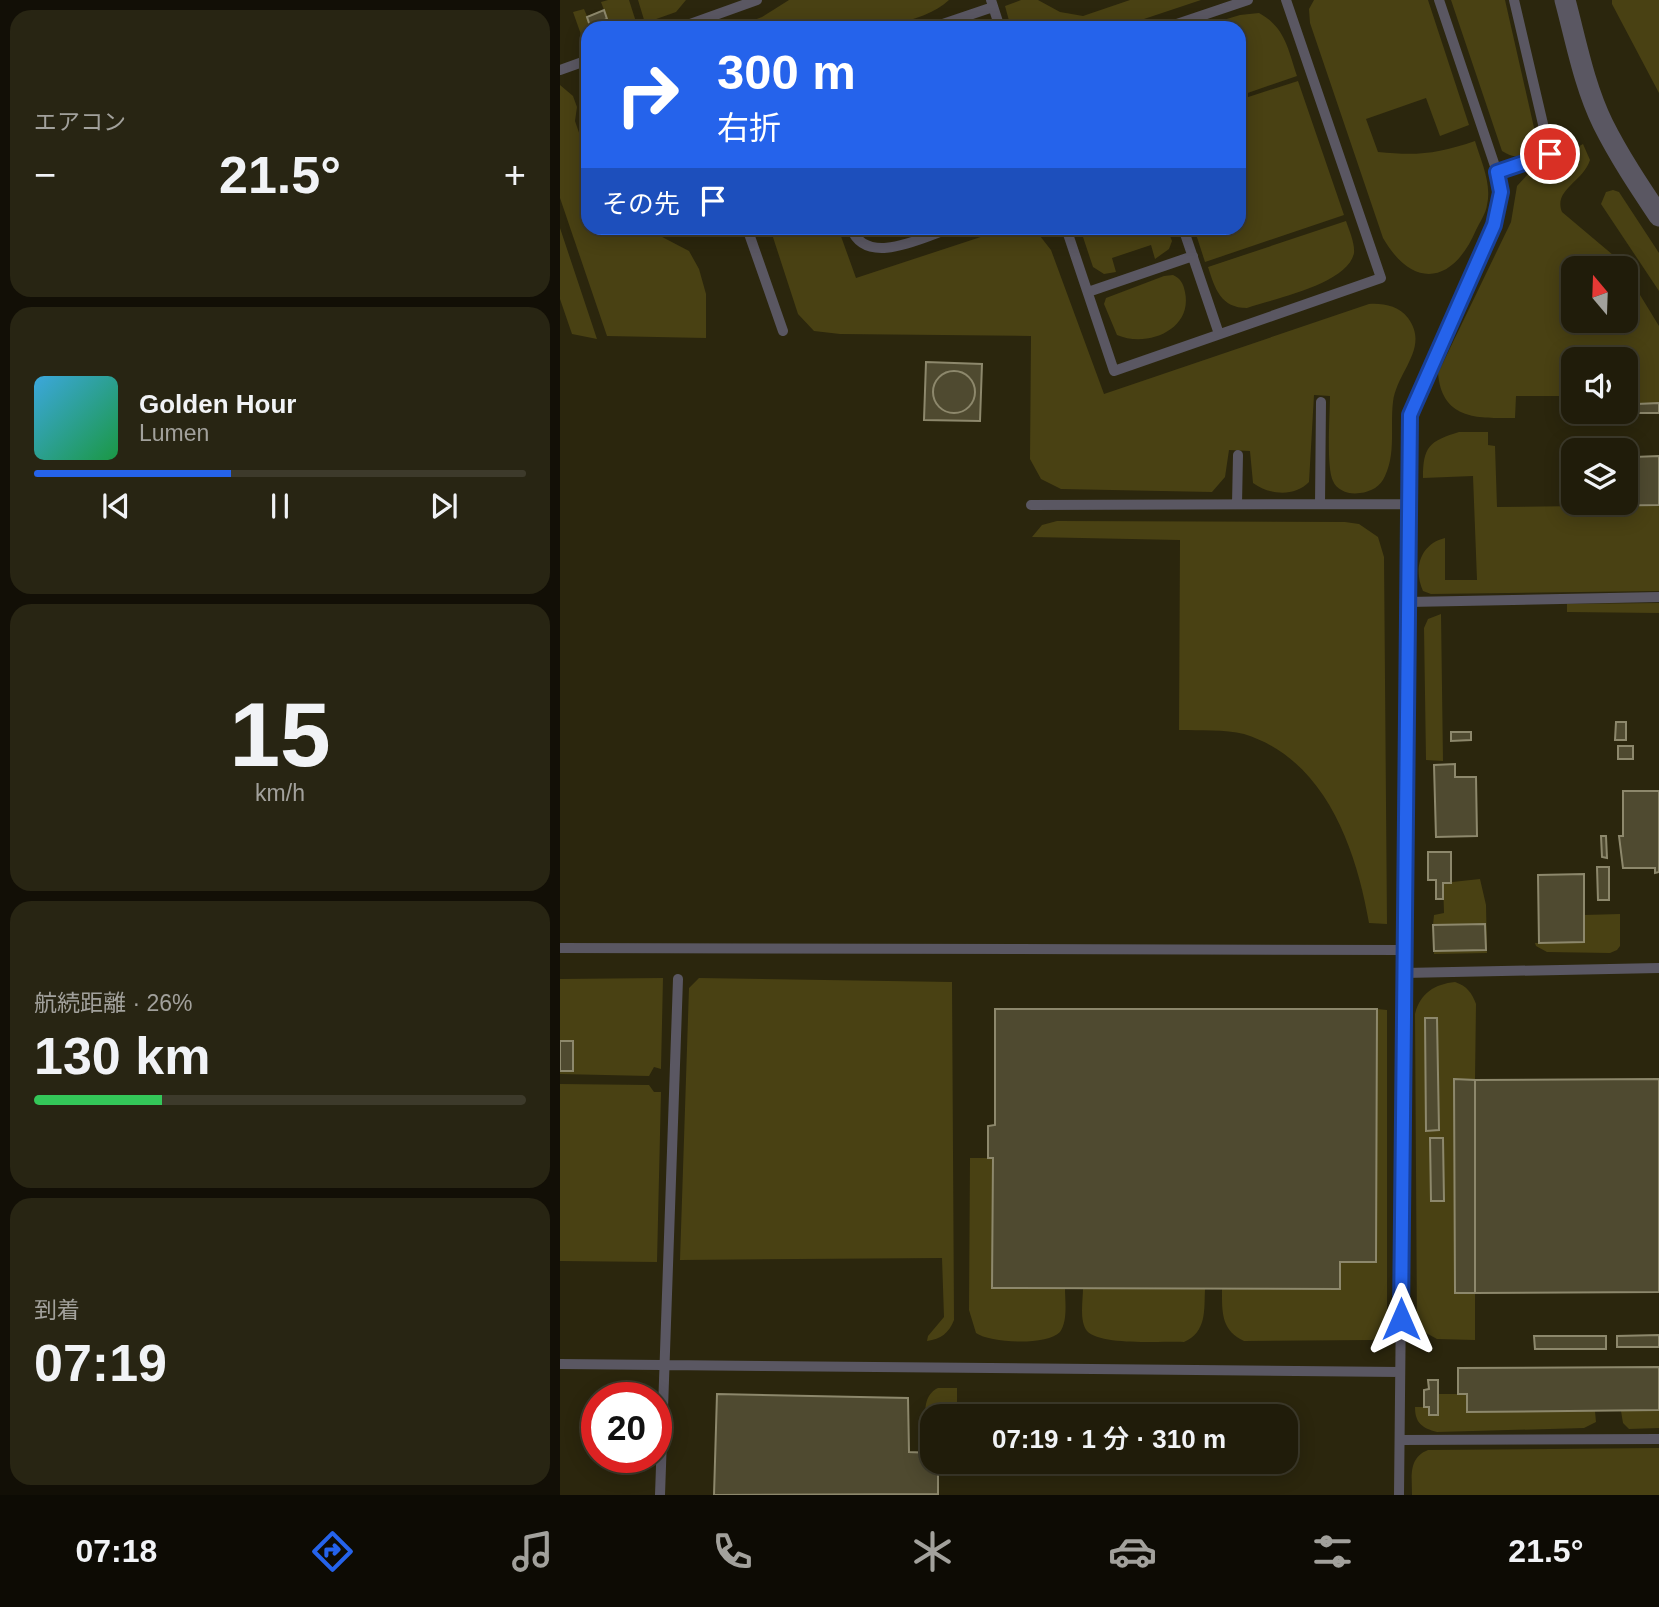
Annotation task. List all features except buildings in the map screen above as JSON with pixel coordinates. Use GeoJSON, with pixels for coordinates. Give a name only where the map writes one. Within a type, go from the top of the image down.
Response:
{"type":"FeatureCollection","features":[{"type":"Feature","properties":{"kind":"street"},"geometry":{"type":"LineString","coordinates":[[1565,0],[1584,74],[1602,121],[1659,216]]}},
{"type":"Feature","properties":{"kind":"lane"},"geometry":{"type":"LineString","coordinates":[[698,21],[757,0]]}},
{"type":"Feature","properties":{"kind":"lane"},"geometry":{"type":"LineString","coordinates":[[1186,21],[1248,0]]}},
{"type":"Feature","properties":{"kind":"lane"},"geometry":{"type":"LineString","coordinates":[[1068,235],[1114,372],[1381,278],[1286,0]]}},
{"type":"Feature","properties":{"kind":"lane"},"geometry":{"type":"LineString","coordinates":[[1399,1495],[1410,415],[1494,225],[1500,200],[1497,172],[1439,0]]}},
{"type":"Feature","properties":{"kind":"lane"},"geometry":{"type":"LineString","coordinates":[[1497,172],[1550,154],[1514,0]]}},
{"type":"Feature","properties":{"kind":"lane"},"geometry":{"type":"LineString","coordinates":[[949,21],[992,4],[998,21]]}},
{"type":"Feature","properties":{"kind":"lane"},"geometry":{"type":"LineString","coordinates":[[560,70],[581,62]]}},
{"type":"Feature","properties":{"kind":"lane"},"geometry":{"type":"LineString","coordinates":[[749,235],[783,331]]}},
{"type":"Feature","properties":{"kind":"lane"},"geometry":{"type":"LineString","coordinates":[[856,235],[862,244],[877,249],[926,235]]}},
{"type":"Feature","properties":{"kind":"lane"},"geometry":{"type":"LineString","coordinates":[[1186,235],[1219,334]]}},
{"type":"Feature","properties":{"kind":"lane"},"geometry":{"type":"LineString","coordinates":[[1088,292],[1193,256]]}},
{"type":"Feature","properties":{"kind":"lane"},"geometry":{"type":"LineString","coordinates":[[1320,504],[1321,402]]}},
{"type":"Feature","properties":{"kind":"lane"},"geometry":{"type":"LineString","coordinates":[[1237,504],[1238,455]]}},
{"type":"Feature","properties":{"kind":"lane"},"geometry":{"type":"LineString","coordinates":[[1031,505],[1409,504]]}},
{"type":"Feature","properties":{"kind":"lane"},"geometry":{"type":"LineString","coordinates":[[1408,602],[1659,597]]}},
{"type":"Feature","properties":{"kind":"lane"},"geometry":{"type":"LineString","coordinates":[[560,948],[1405,950]]}},
{"type":"Feature","properties":{"kind":"lane"},"geometry":{"type":"LineString","coordinates":[[1404,974],[1659,968]]}},
{"type":"Feature","properties":{"kind":"lane"},"geometry":{"type":"LineString","coordinates":[[660,1495],[678,979]]}},
{"type":"Feature","properties":{"kind":"lane"},"geometry":{"type":"LineString","coordinates":[[560,1364],[1400,1373]]}},
{"type":"Feature","properties":{"kind":"lane"},"geometry":{"type":"LineString","coordinates":[[1400,1440],[1659,1439]]}},
{"type":"Feature","properties":{"kind":"shaded area"},"geometry":{"type":"Polygon","coordinates":[[[629,0],[636,21],[581,21],[581,35],[573,12],[584,9],[587,16],[604,10],[601,2],[629,0]]]}},
{"type":"Feature","properties":{"kind":"shaded area"},"geometry":{"type":"Polygon","coordinates":[[[638,0],[686,0],[676,12],[644,21],[638,0]]]}},
{"type":"Feature","properties":{"kind":"shaded area"},"geometry":{"type":"Polygon","coordinates":[[[789,0],[949,0],[930,13],[905,21],[751,21],[789,0]]]}},
{"type":"Feature","properties":{"kind":"shaded area"},"geometry":{"type":"Polygon","coordinates":[[[1021,0],[1038,0],[1060,12],[1083,16],[1130,0],[1201,0],[1138,21],[1009,21],[1005,6],[1021,0]]]}},
{"type":"Feature","properties":{"kind":"shaded area"},"geometry":{"type":"Polygon","coordinates":[[[1314,0],[1428,0],[1469,125],[1440,136],[1426,98],[1366,119],[1378,152],[1427,153],[1475,141],[1487,181],[1486,208],[1467,248],[1444,270],[1432,274],[1420,273],[1395,255],[1383,238],[1310,23],[1309,9],[1314,0]]]}},
{"type":"Feature","properties":{"kind":"shaded area"},"geometry":{"type":"Polygon","coordinates":[[[1451,0],[1505,0],[1535,132],[1532,151],[1517,156],[1502,151],[1451,0]]]}},
{"type":"Feature","properties":{"kind":"shaded area"},"geometry":{"type":"Polygon","coordinates":[[[1612,0],[1659,0],[1659,93],[1612,4],[1612,0]]]}},
{"type":"Feature","properties":{"kind":"shaded area"},"geometry":{"type":"Polygon","coordinates":[[[1259,13],[1275,25],[1288,48],[1297,76],[1246,94],[1246,21],[1220,21],[1259,13]]]}},
{"type":"Feature","properties":{"kind":"shaded area"},"geometry":{"type":"Polygon","coordinates":[[[1298,81],[1344,215],[1205,262],[1196,235],[1246,235],[1246,98],[1298,81]]]}},
{"type":"Feature","properties":{"kind":"shaded area"},"geometry":{"type":"Polygon","coordinates":[[[560,85],[573,96],[577,107],[575,121],[581,139],[581,235],[658,235],[689,251],[699,269],[706,294],[706,338],[607,336],[560,198],[560,85]]]}},
{"type":"Feature","properties":{"kind":"shaded area"},"geometry":{"type":"Polygon","coordinates":[[[1583,144],[1590,160],[1565,192],[1560,204],[1562,212],[1614,256],[1561,256],[1561,333],[1638,333],[1638,292],[1659,326],[1659,403],[1638,404],[1638,347],[1561,347],[1561,396],[1516,396],[1515,418],[1488,418],[1464,414],[1447,400],[1441,389],[1438,373],[1511,222],[1517,186],[1528,174],[1543,167],[1552,176],[1566,166],[1565,154],[1583,144]]]}},
{"type":"Feature","properties":{"kind":"shaded area"},"geometry":{"type":"Polygon","coordinates":[[[1606,192],[1619,192],[1659,253],[1659,291],[1601,204],[1606,192]]]}},
{"type":"Feature","properties":{"kind":"shaded area"},"geometry":{"type":"Polygon","coordinates":[[[1346,221],[1354,253],[1349,264],[1324,282],[1247,308],[1231,305],[1220,296],[1208,267],[1346,221]]]}},
{"type":"Feature","properties":{"kind":"shaded area"},"geometry":{"type":"Polygon","coordinates":[[[560,228],[597,339],[572,334],[560,299],[560,228]]]}},
{"type":"Feature","properties":{"kind":"shaded area"},"geometry":{"type":"Polygon","coordinates":[[[772,235],[841,235],[856,278],[987,235],[1038,235],[1051,250],[1104,394],[1369,304],[1385,305],[1404,314],[1414,329],[1416,339],[1393,402],[1392,449],[1388,467],[1383,480],[1372,490],[1348,493],[1335,484],[1330,464],[1330,396],[1314,395],[1309,482],[1297,490],[1282,493],[1259,487],[1253,483],[1250,451],[1229,450],[1225,477],[1212,492],[1061,489],[1041,479],[1030,459],[1031,336],[840,334],[814,331],[798,314],[772,235]]]}},
{"type":"Feature","properties":{"kind":"shaded area"},"geometry":{"type":"Polygon","coordinates":[[[1082,235],[1170,235],[1172,241],[1169,249],[1155,259],[1151,245],[1112,258],[1116,272],[1104,274],[1093,267],[1082,235]]]}},
{"type":"Feature","properties":{"kind":"shaded area"},"geometry":{"type":"Polygon","coordinates":[[[1173,275],[1182,284],[1186,305],[1175,326],[1154,337],[1141,339],[1117,335],[1104,304],[1106,298],[1173,275]]]}},
{"type":"Feature","properties":{"kind":"shaded area"},"geometry":{"type":"Polygon","coordinates":[[[1459,432],[1488,432],[1488,445],[1495,446],[1497,507],[1561,506],[1561,515],[1638,515],[1638,505],[1659,505],[1659,591],[1431,594],[1423,591],[1419,574],[1421,558],[1436,541],[1445,538],[1445,580],[1477,580],[1473,476],[1423,478],[1426,452],[1434,442],[1459,432]]]}},
{"type":"Feature","properties":{"kind":"shaded area"},"geometry":{"type":"Polygon","coordinates":[[[1057,521],[1345,522],[1359,524],[1378,537],[1384,557],[1387,924],[1369,923],[1355,865],[1345,837],[1316,785],[1296,764],[1272,746],[1244,734],[1179,730],[1180,540],[1032,537],[1042,525],[1057,521]]]}},
{"type":"Feature","properties":{"kind":"shaded area"},"geometry":{"type":"Polygon","coordinates":[[[1659,603],[1659,613],[1567,612],[1567,604],[1659,603]]]}},
{"type":"Feature","properties":{"kind":"shaded area"},"geometry":{"type":"Polygon","coordinates":[[[1441,614],[1443,761],[1426,760],[1424,628],[1428,619],[1441,614]]]}},
{"type":"Feature","properties":{"kind":"shaded area"},"geometry":{"type":"Polygon","coordinates":[[[1480,879],[1486,905],[1487,953],[1434,954],[1434,951],[1486,950],[1485,924],[1433,925],[1434,915],[1444,913],[1443,883],[1480,879]]]}},
{"type":"Feature","properties":{"kind":"shaded area"},"geometry":{"type":"Polygon","coordinates":[[[1620,914],[1620,946],[1610,953],[1547,952],[1536,946],[1535,943],[1584,942],[1584,915],[1620,914]]]}},
{"type":"Feature","properties":{"kind":"shaded area"},"geometry":{"type":"Polygon","coordinates":[[[663,978],[661,1069],[654,1067],[649,1076],[560,1074],[560,979],[663,978]]]}},
{"type":"Feature","properties":{"kind":"shaded area"},"geometry":{"type":"Polygon","coordinates":[[[699,978],[952,982],[954,1320],[944,1335],[927,1341],[944,1317],[942,1258],[680,1260],[689,988],[699,978]]]}},
{"type":"Feature","properties":{"kind":"shaded area"},"geometry":{"type":"Polygon","coordinates":[[[1455,982],[1469,990],[1476,1004],[1475,1080],[1454,1080],[1455,1293],[1475,1293],[1475,1340],[1437,1339],[1417,1328],[1415,1014],[1421,1000],[1429,991],[1455,982]]]}},
{"type":"Feature","properties":{"kind":"shaded area"},"geometry":{"type":"Polygon","coordinates":[[[1377,1009],[1387,1010],[1387,1327],[1380,1338],[1372,1340],[1244,1341],[1236,1337],[1224,1319],[1222,1289],[1340,1289],[1340,1262],[1376,1262],[1377,1009]]]}},
{"type":"Feature","properties":{"kind":"shaded area"},"geometry":{"type":"Polygon","coordinates":[[[560,1084],[649,1085],[654,1092],[661,1092],[657,1262],[560,1261],[560,1084]]]}},
{"type":"Feature","properties":{"kind":"shaded area"},"geometry":{"type":"Polygon","coordinates":[[[970,1158],[993,1158],[992,1288],[1065,1288],[1063,1327],[1053,1336],[1018,1342],[993,1339],[976,1333],[969,1310],[970,1158]]]}},
{"type":"Feature","properties":{"kind":"shaded area"},"geometry":{"type":"Polygon","coordinates":[[[1083,1288],[1205,1289],[1203,1320],[1197,1332],[1184,1342],[1105,1339],[1094,1336],[1085,1327],[1082,1316],[1083,1288]]]}},
{"type":"Feature","properties":{"kind":"shaded area"},"geometry":{"type":"Polygon","coordinates":[[[938,1388],[957,1388],[957,1404],[927,1404],[938,1388]]]}},
{"type":"Feature","properties":{"kind":"shaded area"},"geometry":{"type":"Polygon","coordinates":[[[1438,1394],[1467,1394],[1468,1412],[1595,1411],[1596,1422],[1584,1428],[1437,1432],[1420,1424],[1415,1407],[1429,1407],[1429,1415],[1438,1415],[1438,1394]]]}},
{"type":"Feature","properties":{"kind":"shaded area"},"geometry":{"type":"Polygon","coordinates":[[[1659,1410],[1659,1428],[1629,1429],[1623,1423],[1621,1411],[1659,1410]]]}},
{"type":"Feature","properties":{"kind":"shaded area"},"geometry":{"type":"Polygon","coordinates":[[[1659,1448],[1659,1495],[1412,1495],[1414,1463],[1428,1450],[1659,1448]]]}},
{"type":"Feature","properties":{"kind":"route"},"geometry":{"type":"LineString","coordinates":[[1401,1319],[1410,415],[1494,225],[1500,208],[1501,192],[1497,172],[1550,154]]}}]}
